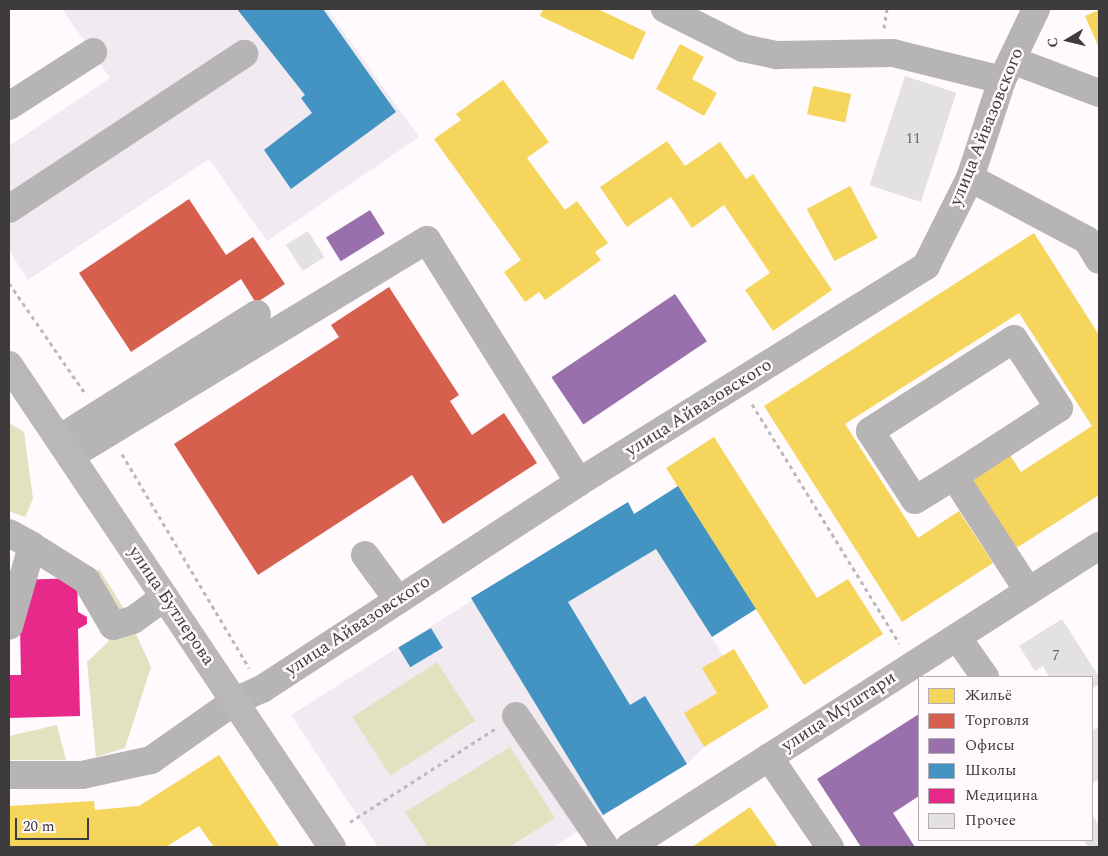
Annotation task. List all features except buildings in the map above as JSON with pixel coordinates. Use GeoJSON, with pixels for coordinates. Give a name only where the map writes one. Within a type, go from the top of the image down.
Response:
{"type":"FeatureCollection","features":[{"type":"Feature","properties":{"kind":"main road","name":"улица Бутлерова"},"geometry":{"type":"LineString","coordinates":[[9,365],[332,847]]}},
{"type":"Feature","properties":{"kind":"street"},"geometry":{"type":"LineString","coordinates":[[665,9],[743,48],[769,54],[893,53],[1007,70],[1099,93]]}},
{"type":"Feature","properties":{"kind":"street","name":"улица Айвазовского"},"geometry":{"type":"LineString","coordinates":[[9,775],[82,774],[151,760],[235,701],[262,689],[579,482],[926,266],[970,178],[1007,70],[1036,9]]}},
{"type":"Feature","properties":{"kind":"street"},"geometry":{"type":"LineString","coordinates":[[9,106],[93,52]]}},
{"type":"Feature","properties":{"kind":"street"},"geometry":{"type":"LineString","coordinates":[[9,209],[244,54]]}},
{"type":"Feature","properties":{"kind":"street"},"geometry":{"type":"LineString","coordinates":[[970,178],[1087,240],[1099,260]]}},
{"type":"Feature","properties":{"kind":"street"},"geometry":{"type":"LineString","coordinates":[[64,448],[427,240],[579,482]]}},
{"type":"Feature","properties":{"kind":"street"},"geometry":{"type":"LineString","coordinates":[[105,423],[257,314]]}},
{"type":"Feature","properties":{"kind":"street"},"geometry":{"type":"LineString","coordinates":[[1014,339],[1059,408],[954,476],[915,500],[870,431],[1014,339]]}},
{"type":"Feature","properties":{"kind":"street"},"geometry":{"type":"LineString","coordinates":[[954,476],[1028,591]]}},
{"type":"Feature","properties":{"kind":"street"},"geometry":{"type":"LineString","coordinates":[[9,533],[86,580],[113,626],[133,620],[165,597]]}},
{"type":"Feature","properties":{"kind":"street"},"geometry":{"type":"LineString","coordinates":[[9,626],[32,546]]}},
{"type":"Feature","properties":{"kind":"street","name":"улица Муштари"},"geometry":{"type":"LineString","coordinates":[[632,847],[1099,546]]}},
{"type":"Feature","properties":{"kind":"street"},"geometry":{"type":"LineString","coordinates":[[365,555],[398,600]]}},
{"type":"Feature","properties":{"kind":"street"},"geometry":{"type":"LineString","coordinates":[[958,636],[984,676]]}},
{"type":"Feature","properties":{"kind":"street"},"geometry":{"type":"LineString","coordinates":[[516,716],[605,847]]}},
{"type":"Feature","properties":{"kind":"street"},"geometry":{"type":"LineString","coordinates":[[769,757],[830,847]]}},
{"type":"Feature","properties":{"kind":"path"},"geometry":{"type":"LineString","coordinates":[[9,283],[105,423],[251,670]]}},
{"type":"Feature","properties":{"kind":"path"},"geometry":{"type":"LineString","coordinates":[[739,383],[913,665]]}},
{"type":"Feature","properties":{"kind":"path"},"geometry":{"type":"LineString","coordinates":[[350,822],[516,716]]}},
{"type":"Feature","properties":{"kind":"shaded area"},"geometry":{"type":"Polygon","coordinates":[[[62,9],[327,9],[419,137],[267,241],[209,159],[28,280],[9,250],[9,146],[110,78],[62,9]]]}},
{"type":"Feature","properties":{"kind":"shaded area"},"geometry":{"type":"Polygon","coordinates":[[[628,502],[723,656],[717,693],[684,713],[704,747],[687,764],[553,847],[378,847],[291,715],[628,502]]]}},
{"type":"Feature","properties":{"kind":"green space"},"geometry":{"type":"Polygon","coordinates":[[[9,423],[24,432],[33,499],[25,517],[9,511],[9,423]]]}},
{"type":"Feature","properties":{"kind":"green space"},"geometry":{"type":"Polygon","coordinates":[[[99,569],[126,612],[151,667],[125,748],[96,757],[87,662],[109,641],[85,591],[99,569]]]}},
{"type":"Feature","properties":{"kind":"green space"},"geometry":{"type":"Polygon","coordinates":[[[437,662],[475,721],[390,776],[352,717],[437,662]]]}},
{"type":"Feature","properties":{"kind":"green space"},"geometry":{"type":"Polygon","coordinates":[[[57,725],[66,760],[9,760],[9,736],[57,725]]]}},
{"type":"Feature","properties":{"kind":"green space"},"geometry":{"type":"Polygon","coordinates":[[[510,747],[555,818],[509,847],[428,847],[405,812],[510,747]]]}}]}
